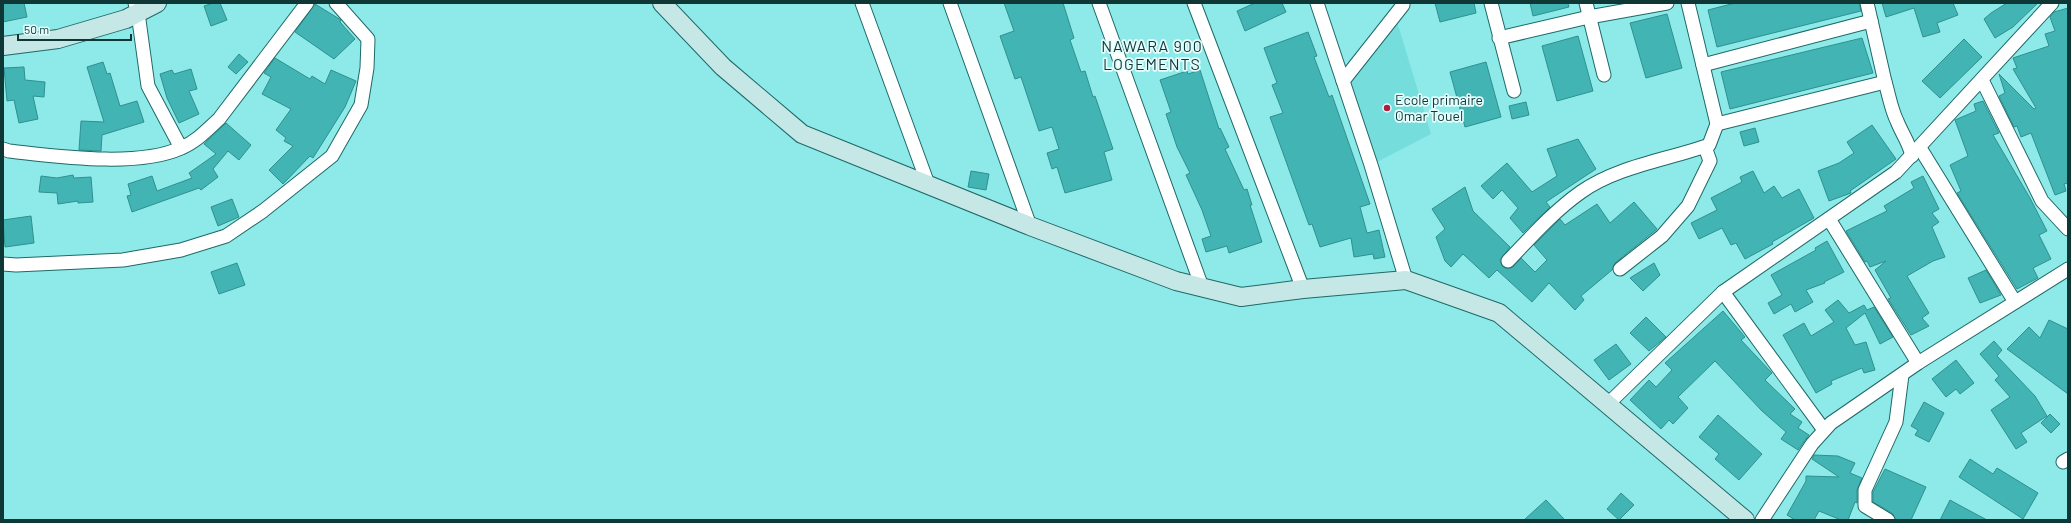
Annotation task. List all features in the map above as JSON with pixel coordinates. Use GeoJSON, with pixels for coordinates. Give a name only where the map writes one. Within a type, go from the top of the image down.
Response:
{"type":"FeatureCollection","features":[{"type":"Feature","properties":{"kind":"main road"},"geometry":{"type":"LineString","coordinates":[[3,46],[58,39],[126,19],[137,8],[157,3]]}},
{"type":"Feature","properties":{"kind":"main road"},"geometry":{"type":"LineString","coordinates":[[662,3],[723,67],[802,134],[1030,226],[1176,281],[1241,297],[1303,289],[1406,280],[1499,313],[1745,520]]}},
{"type":"Feature","properties":{"kind":"street"},"geometry":{"type":"LineString","coordinates":[[3,149],[9,151],[75,158],[158,156],[181,148],[202,136],[219,119],[306,3]]}},
{"type":"Feature","properties":{"kind":"street"},"geometry":{"type":"LineString","coordinates":[[3,264],[16,265],[123,260],[181,250],[226,236],[263,212],[332,156],[361,105],[367,68],[368,39],[336,3]]}},
{"type":"Feature","properties":{"kind":"street"},"geometry":{"type":"LineString","coordinates":[[862,3],[928,184]]}},
{"type":"Feature","properties":{"kind":"street"},"geometry":{"type":"LineString","coordinates":[[950,3],[1030,226]]}},
{"type":"Feature","properties":{"kind":"street"},"geometry":{"type":"LineString","coordinates":[[1099,3],[1202,287]]}},
{"type":"Feature","properties":{"kind":"street"},"geometry":{"type":"LineString","coordinates":[[1194,3],[1303,289]]}},
{"type":"Feature","properties":{"kind":"street"},"geometry":{"type":"LineString","coordinates":[[1317,3],[1406,280]]}},
{"type":"Feature","properties":{"kind":"street"},"geometry":{"type":"LineString","coordinates":[[1343,81],[1403,5],[1403,3]]}},
{"type":"Feature","properties":{"kind":"street"},"geometry":{"type":"LineString","coordinates":[[1492,3],[1499,38],[1514,91]]}},
{"type":"Feature","properties":{"kind":"street"},"geometry":{"type":"LineString","coordinates":[[1586,3],[1604,75]]}},
{"type":"Feature","properties":{"kind":"street"},"geometry":{"type":"LineString","coordinates":[[1499,38],[1589,17],[1667,3]]}},
{"type":"Feature","properties":{"kind":"street"},"geometry":{"type":"LineString","coordinates":[[1508,261],[1556,213],[1582,192],[1614,174],[1710,145],[1717,124],[1688,3]]}},
{"type":"Feature","properties":{"kind":"street"},"geometry":{"type":"LineString","coordinates":[[1867,3],[1885,82],[1896,121],[1909,143],[2015,302]]}},
{"type":"Feature","properties":{"kind":"street"},"geometry":{"type":"LineString","coordinates":[[1608,404],[1723,292],[1896,172],[2052,3]]}},
{"type":"Feature","properties":{"kind":"street"},"geometry":{"type":"LineString","coordinates":[[137,8],[148,86],[181,148]]}},
{"type":"Feature","properties":{"kind":"street"},"geometry":{"type":"LineString","coordinates":[[1703,65],[1871,21]]}},
{"type":"Feature","properties":{"kind":"street"},"geometry":{"type":"LineString","coordinates":[[1982,80],[2042,201],[2068,229]]}},
{"type":"Feature","properties":{"kind":"street"},"geometry":{"type":"LineString","coordinates":[[1717,124],[1885,82]]}},
{"type":"Feature","properties":{"kind":"street"},"geometry":{"type":"LineString","coordinates":[[1620,269],[1662,236],[1688,206],[1710,161],[1705,147]]}},
{"type":"Feature","properties":{"kind":"street"},"geometry":{"type":"LineString","coordinates":[[1829,219],[1918,364]]}},
{"type":"Feature","properties":{"kind":"street"},"geometry":{"type":"LineString","coordinates":[[1762,520],[1812,444],[1831,423],[1918,364],[2068,269]]}},
{"type":"Feature","properties":{"kind":"street"},"geometry":{"type":"LineString","coordinates":[[1723,292],[1824,430]]}},
{"type":"Feature","properties":{"kind":"street"},"geometry":{"type":"LineString","coordinates":[[1888,520],[1865,506],[1865,490],[1896,422],[1902,375]]}},
{"type":"Feature","properties":{"kind":"shaded area","name":"Ecole primaire Omar Touel"},"geometry":{"type":"Polygon","coordinates":[[[1395,15],[1431,134],[1371,165],[1343,81],[1395,15]]]}},
{"type":"Feature","properties":{"kind":"building"},"geometry":{"type":"Polygon","coordinates":[[[3,3],[24,3],[27,17],[3,22],[3,3]]]}},
{"type":"Feature","properties":{"kind":"building"},"geometry":{"type":"Polygon","coordinates":[[[213,3],[220,3],[227,20],[211,26],[204,6],[213,3]]]}},
{"type":"Feature","properties":{"kind":"building"},"geometry":{"type":"Polygon","coordinates":[[[1004,3],[1063,3],[1074,38],[1070,40],[1081,72],[1085,71],[1093,97],[1095,96],[1113,149],[1104,152],[1112,180],[1065,193],[1057,167],[1052,169],[1047,153],[1059,149],[1052,127],[1039,131],[1021,77],[1015,79],[1000,36],[1014,31],[1004,3]]]}},
{"type":"Feature","properties":{"kind":"building"},"geometry":{"type":"Polygon","coordinates":[[[1255,3],[1282,3],[1286,12],[1245,31],[1237,11],[1255,3]]]}},
{"type":"Feature","properties":{"kind":"building"},"geometry":{"type":"Polygon","coordinates":[[[1435,3],[1474,3],[1476,13],[1440,22],[1435,3]]]}},
{"type":"Feature","properties":{"kind":"building"},"geometry":{"type":"Polygon","coordinates":[[[1530,3],[1568,3],[1569,7],[1533,16],[1530,3]]]}},
{"type":"Feature","properties":{"kind":"building"},"geometry":{"type":"Polygon","coordinates":[[[1735,3],[1859,3],[1861,11],[1717,47],[1708,10],[1735,3]]]}},
{"type":"Feature","properties":{"kind":"building"},"geometry":{"type":"Polygon","coordinates":[[[1882,3],[1953,3],[1958,15],[1937,23],[1940,32],[1923,37],[1914,8],[1886,17],[1882,3]]]}},
{"type":"Feature","properties":{"kind":"building"},"geometry":{"type":"Polygon","coordinates":[[[2007,3],[2038,3],[2013,27],[1995,38],[1984,19],[2007,3]]]}},
{"type":"Feature","properties":{"kind":"building"},"geometry":{"type":"Polygon","coordinates":[[[315,4],[341,20],[340,22],[355,39],[334,59],[295,32],[315,4]]]}},
{"type":"Feature","properties":{"kind":"building"},"geometry":{"type":"Polygon","coordinates":[[[2068,8],[2068,183],[2064,184],[2066,191],[2055,195],[2031,133],[2021,137],[2017,126],[2014,127],[1999,96],[2005,93],[1999,74],[2034,109],[2036,108],[2013,69],[2017,68],[2013,58],[2049,46],[2045,34],[2055,31],[2050,17],[2054,12],[2068,8]]]}},
{"type":"Feature","properties":{"kind":"building"},"geometry":{"type":"Polygon","coordinates":[[[1667,14],[1682,68],[1646,78],[1630,23],[1667,14]]]}},
{"type":"Feature","properties":{"kind":"building"},"geometry":{"type":"Polygon","coordinates":[[[1308,32],[1317,56],[1314,57],[1329,97],[1332,95],[1370,204],[1360,207],[1367,233],[1379,230],[1385,257],[1374,259],[1373,254],[1354,257],[1351,238],[1320,247],[1312,224],[1309,225],[1270,117],[1283,113],[1272,85],[1277,83],[1264,48],[1308,32]]]}},
{"type":"Feature","properties":{"kind":"building"},"geometry":{"type":"Polygon","coordinates":[[[1578,36],[1593,91],[1557,101],[1542,46],[1578,36]]]}},
{"type":"Feature","properties":{"kind":"building"},"geometry":{"type":"Polygon","coordinates":[[[1862,38],[1873,73],[1730,109],[1721,72],[1862,38]]]}},
{"type":"Feature","properties":{"kind":"building"},"geometry":{"type":"Polygon","coordinates":[[[1964,39],[1982,57],[1940,98],[1922,81],[1964,39]]]}},
{"type":"Feature","properties":{"kind":"building"},"geometry":{"type":"Polygon","coordinates":[[[239,54],[248,62],[236,74],[228,67],[239,54]]]}},
{"type":"Feature","properties":{"kind":"building"},"geometry":{"type":"Polygon","coordinates":[[[275,58],[310,79],[312,76],[325,84],[331,70],[356,81],[345,107],[313,158],[310,156],[283,184],[269,170],[293,146],[284,141],[286,138],[276,130],[291,109],[262,94],[271,77],[264,73],[275,58]]]}},
{"type":"Feature","properties":{"kind":"building"},"geometry":{"type":"Polygon","coordinates":[[[103,62],[107,74],[110,73],[120,106],[137,101],[144,122],[102,135],[101,151],[79,150],[81,121],[104,122],[87,67],[103,62]]]}},
{"type":"Feature","properties":{"kind":"building"},"geometry":{"type":"Polygon","coordinates":[[[1486,62],[1501,117],[1465,127],[1450,72],[1486,62]]]}},
{"type":"Feature","properties":{"kind":"building"},"geometry":{"type":"Polygon","coordinates":[[[24,67],[25,80],[45,82],[44,97],[33,96],[38,119],[19,123],[14,100],[7,101],[4,68],[24,67]]]}},
{"type":"Feature","properties":{"kind":"building"},"geometry":{"type":"Polygon","coordinates":[[[191,69],[197,89],[189,91],[199,114],[179,123],[167,98],[160,74],[172,70],[174,74],[191,69]]]}},
{"type":"Feature","properties":{"kind":"building"},"geometry":{"type":"Polygon","coordinates":[[[1200,70],[1219,129],[1220,128],[1229,147],[1225,149],[1244,190],[1247,189],[1252,205],[1250,205],[1262,242],[1229,253],[1227,246],[1206,252],[1202,239],[1211,236],[1202,210],[1186,175],[1190,173],[1177,147],[1166,114],[1171,112],[1160,80],[1187,71],[1188,74],[1200,70]]]}},
{"type":"Feature","properties":{"kind":"building"},"geometry":{"type":"Polygon","coordinates":[[[1983,101],[1999,133],[1993,135],[2030,198],[2047,231],[2039,235],[2051,259],[2033,268],[2038,278],[2017,289],[1957,193],[1961,191],[1950,165],[1968,156],[1955,120],[1976,111],[1974,104],[1983,101]]]}},
{"type":"Feature","properties":{"kind":"building"},"geometry":{"type":"Polygon","coordinates":[[[1526,102],[1529,115],[1512,119],[1509,106],[1526,102]]]}},
{"type":"Feature","properties":{"kind":"building"},"geometry":{"type":"Polygon","coordinates":[[[226,123],[251,145],[239,160],[228,151],[213,169],[218,177],[201,190],[199,188],[132,212],[127,196],[131,195],[128,184],[152,176],[157,191],[192,178],[189,173],[216,154],[204,144],[226,123]]]}},
{"type":"Feature","properties":{"kind":"building"},"geometry":{"type":"Polygon","coordinates":[[[1872,125],[1896,159],[1850,191],[1851,193],[1829,201],[1818,171],[1839,163],[1854,153],[1847,142],[1872,125]]]}},
{"type":"Feature","properties":{"kind":"building"},"geometry":{"type":"Polygon","coordinates":[[[1755,128],[1759,142],[1744,146],[1740,132],[1755,128]]]}},
{"type":"Feature","properties":{"kind":"building"},"geometry":{"type":"Polygon","coordinates":[[[1578,139],[1596,169],[1546,202],[1550,207],[1523,233],[1510,218],[1518,208],[1502,190],[1493,199],[1481,186],[1507,163],[1532,192],[1557,176],[1547,149],[1578,139]]]}},
{"type":"Feature","properties":{"kind":"building"},"geometry":{"type":"Polygon","coordinates":[[[971,171],[989,174],[986,190],[968,187],[971,171]]]}},
{"type":"Feature","properties":{"kind":"building"},"geometry":{"type":"Polygon","coordinates":[[[1753,171],[1764,193],[1774,186],[1782,198],[1799,189],[1814,218],[1772,242],[1773,244],[1745,259],[1736,243],[1731,245],[1722,228],[1699,239],[1691,223],[1717,210],[1711,198],[1742,182],[1740,177],[1753,171]]]}},
{"type":"Feature","properties":{"kind":"building"},"geometry":{"type":"Polygon","coordinates":[[[73,175],[74,178],[91,177],[93,202],[78,203],[78,201],[58,204],[57,193],[39,192],[41,176],[57,178],[73,175]]]}},
{"type":"Feature","properties":{"kind":"building"},"geometry":{"type":"Polygon","coordinates":[[[1923,176],[1939,209],[1932,213],[1939,222],[1932,227],[1945,257],[1933,261],[1907,276],[1929,313],[1922,318],[1929,326],[1911,335],[1888,299],[1891,298],[1875,270],[1886,261],[1870,267],[1867,261],[1865,262],[1846,231],[1887,211],[1884,206],[1914,188],[1911,182],[1923,176]]]}},
{"type":"Feature","properties":{"kind":"building"},"geometry":{"type":"Polygon","coordinates":[[[1465,187],[1473,211],[1510,247],[1500,260],[1502,266],[1507,269],[1513,267],[1521,258],[1535,272],[1547,260],[1534,245],[1560,219],[1565,225],[1597,204],[1610,223],[1634,202],[1657,229],[1615,263],[1612,270],[1581,296],[1584,300],[1575,310],[1549,283],[1532,302],[1497,270],[1489,278],[1463,254],[1451,267],[1445,261],[1436,237],[1445,229],[1432,209],[1465,187]]]}},
{"type":"Feature","properties":{"kind":"building"},"geometry":{"type":"Polygon","coordinates":[[[232,199],[239,217],[218,226],[211,207],[232,199]]]}},
{"type":"Feature","properties":{"kind":"building"},"geometry":{"type":"Polygon","coordinates":[[[31,216],[34,243],[5,247],[3,220],[31,216]]]}},
{"type":"Feature","properties":{"kind":"building"},"geometry":{"type":"Polygon","coordinates":[[[1827,241],[1844,272],[1824,282],[1825,283],[1806,290],[1813,302],[1795,312],[1791,304],[1774,314],[1768,303],[1782,295],[1771,275],[1816,250],[1815,248],[1827,241]]]}},
{"type":"Feature","properties":{"kind":"building"},"geometry":{"type":"Polygon","coordinates":[[[237,263],[245,285],[219,294],[211,272],[237,263]]]}},
{"type":"Feature","properties":{"kind":"building"},"geometry":{"type":"Polygon","coordinates":[[[1654,263],[1660,275],[1643,291],[1630,278],[1654,263]]]}},
{"type":"Feature","properties":{"kind":"building"},"geometry":{"type":"Polygon","coordinates":[[[1986,270],[2001,295],[1980,303],[1968,278],[1986,270]]]}},
{"type":"Feature","properties":{"kind":"building"},"geometry":{"type":"Polygon","coordinates":[[[1838,300],[1849,313],[1864,305],[1867,310],[1874,307],[1893,337],[1880,344],[1865,313],[1846,328],[1855,345],[1866,342],[1875,370],[1864,373],[1862,368],[1831,381],[1832,384],[1816,393],[1783,335],[1804,323],[1811,336],[1834,322],[1825,310],[1838,300]]]}},
{"type":"Feature","properties":{"kind":"building"},"geometry":{"type":"Polygon","coordinates":[[[1723,311],[1745,337],[1741,340],[1772,373],[1765,380],[1795,409],[1790,414],[1802,422],[1798,428],[1809,435],[1798,450],[1781,439],[1786,432],[1762,411],[1715,361],[1678,397],[1688,408],[1673,424],[1669,420],[1661,429],[1630,400],[1649,380],[1656,387],[1672,370],[1665,363],[1723,311]]]}},
{"type":"Feature","properties":{"kind":"building"},"geometry":{"type":"Polygon","coordinates":[[[1646,317],[1666,337],[1649,351],[1630,333],[1646,317]]]}},
{"type":"Feature","properties":{"kind":"building"},"geometry":{"type":"Polygon","coordinates":[[[2049,320],[2068,329],[2068,394],[2007,349],[2029,327],[2040,338],[2049,320]]]}},
{"type":"Feature","properties":{"kind":"building"},"geometry":{"type":"Polygon","coordinates":[[[1994,341],[2002,350],[1997,356],[2035,396],[2047,416],[2021,433],[2027,442],[2016,449],[1991,410],[2010,397],[1995,380],[1999,376],[1980,354],[1994,341]]]}},
{"type":"Feature","properties":{"kind":"building"},"geometry":{"type":"Polygon","coordinates":[[[1616,344],[1631,364],[1609,380],[1594,360],[1616,344]]]}},
{"type":"Feature","properties":{"kind":"building"},"geometry":{"type":"Polygon","coordinates":[[[1956,360],[1974,383],[1960,394],[1956,389],[1946,397],[1932,379],[1956,360]]]}},
{"type":"Feature","properties":{"kind":"building"},"geometry":{"type":"Polygon","coordinates":[[[1924,402],[1944,413],[1929,442],[1915,435],[1918,430],[1911,426],[1924,402]]]}},
{"type":"Feature","properties":{"kind":"building"},"geometry":{"type":"Polygon","coordinates":[[[2050,414],[2060,424],[2051,433],[2041,423],[2050,414]]]}},
{"type":"Feature","properties":{"kind":"building"},"geometry":{"type":"Polygon","coordinates":[[[1718,415],[1762,454],[1739,480],[1715,459],[1719,454],[1699,437],[1718,415]]]}},
{"type":"Feature","properties":{"kind":"building"},"geometry":{"type":"Polygon","coordinates":[[[1814,455],[1838,456],[1855,463],[1850,473],[1862,478],[1857,490],[1857,503],[1855,502],[1848,520],[1841,520],[1819,511],[1814,520],[1795,520],[1787,515],[1806,481],[1806,476],[1839,477],[1812,459],[1814,455]]]}},
{"type":"Feature","properties":{"kind":"building"},"geometry":{"type":"Polygon","coordinates":[[[1970,459],[1993,474],[1997,468],[2038,493],[2023,519],[1959,477],[1970,459]]]}},
{"type":"Feature","properties":{"kind":"building"},"geometry":{"type":"Polygon","coordinates":[[[1885,469],[1926,487],[1911,520],[1896,520],[1892,513],[1873,502],[1873,492],[1885,469]]]}},
{"type":"Feature","properties":{"kind":"building"},"geometry":{"type":"Polygon","coordinates":[[[1621,493],[1634,505],[1619,520],[1607,509],[1621,493]]]}},
{"type":"Feature","properties":{"kind":"building"},"geometry":{"type":"Polygon","coordinates":[[[1546,500],[1565,520],[1524,520],[1546,500]]]}},
{"type":"Feature","properties":{"kind":"building"},"geometry":{"type":"Polygon","coordinates":[[[1950,500],[1959,505],[1987,520],[1940,520],[1950,500]]]}},
{"type":"Feature","properties":{"kind":"place","name":"Ecole primaire Omar Touel"},"geometry":{"type":"Point","coordinates":[1387,108]}},
{"type":"Feature","properties":{"kind":"district","name":"NAWARA 900 LOGEMENTS"},"geometry":{"type":"Point","coordinates":[1152,55]}}]}
